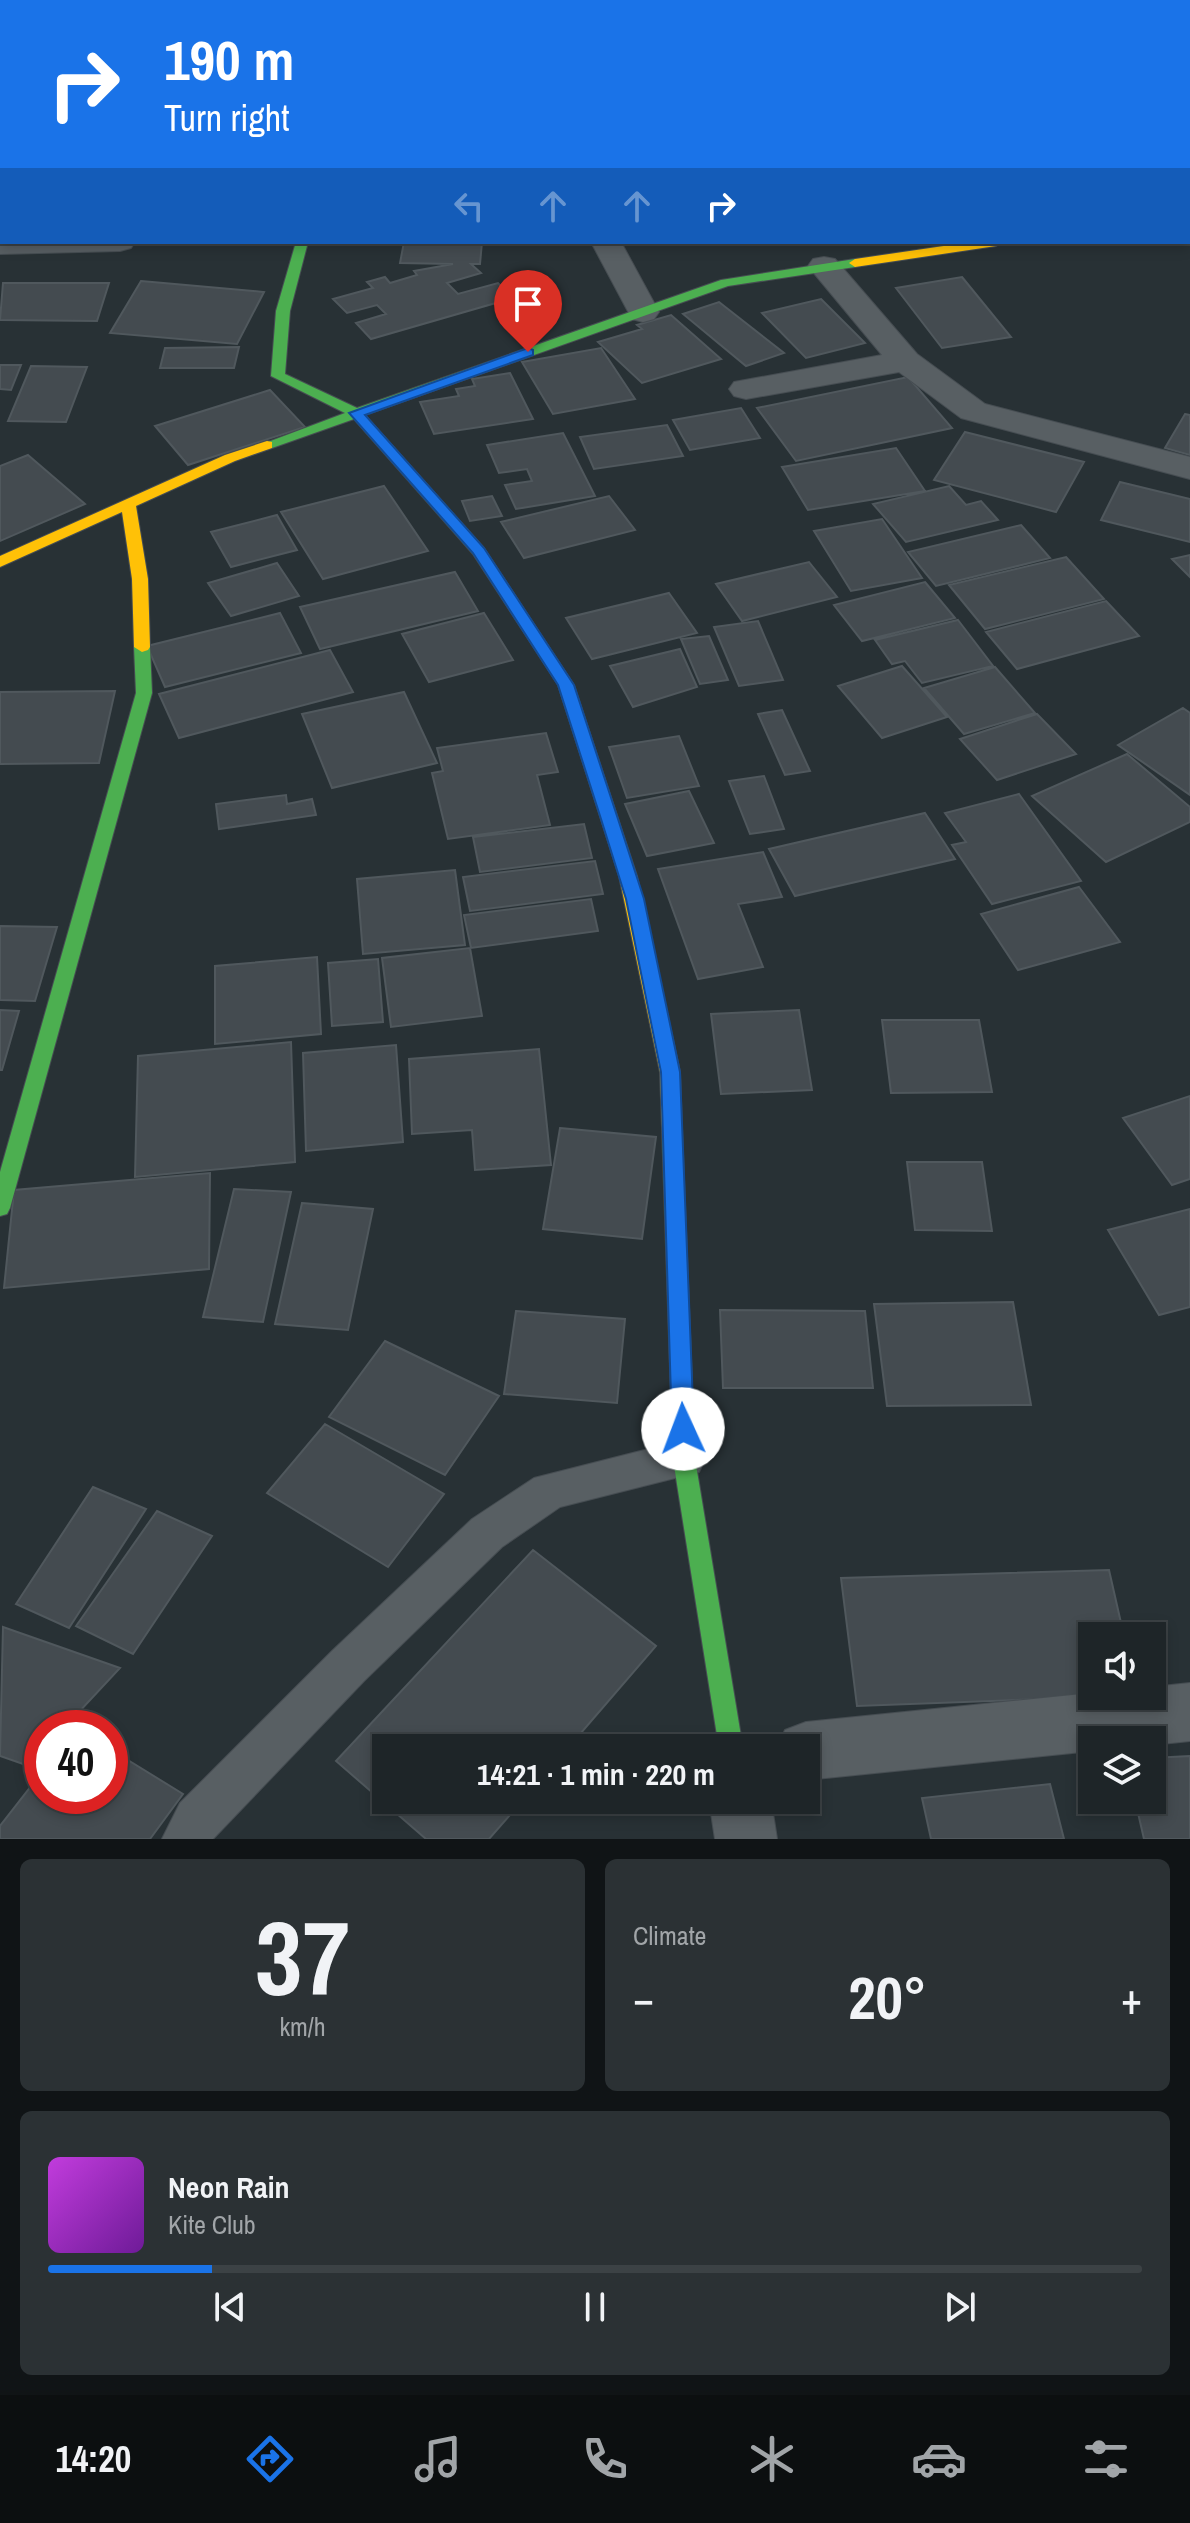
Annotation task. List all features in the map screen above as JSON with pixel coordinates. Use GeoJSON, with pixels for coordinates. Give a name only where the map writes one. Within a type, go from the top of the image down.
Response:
{"type":"FeatureCollection","features":[{"type":"Feature","properties":{"kind":"street"},"geometry":{"type":"LineString","coordinates":[[0,245],[40,244]]}},
{"type":"Feature","properties":{"kind":"street"},"geometry":{"type":"LineString","coordinates":[[301,244],[283,311],[278,376],[356,413],[479,551],[566,685],[635,899],[670,1072],[684,1459],[729,1734]]}},
{"type":"Feature","properties":{"kind":"street"},"geometry":{"type":"LineString","coordinates":[[607,244],[643,312]]}},
{"type":"Feature","properties":{"kind":"street"},"geometry":{"type":"LineString","coordinates":[[0,562],[230,458],[726,283],[982,244]]}},
{"type":"Feature","properties":{"kind":"street"},"geometry":{"type":"LineString","coordinates":[[824,266],[905,361],[973,411],[1190,468]]}},
{"type":"Feature","properties":{"kind":"street"},"geometry":{"type":"LineString","coordinates":[[746,389],[905,361]]}},
{"type":"Feature","properties":{"kind":"street"},"geometry":{"type":"LineString","coordinates":[[0,1208],[144,693],[140,579],[128,504]]}},
{"type":"Feature","properties":{"kind":"street"},"geometry":{"type":"LineString","coordinates":[[820,1750],[1190,1712]]}},
{"type":"Feature","properties":{"kind":"street"},"geometry":{"type":"LineString","coordinates":[[742,1814],[746,1839]]}},
{"type":"Feature","properties":{"kind":"lane"},"geometry":{"type":"LineString","coordinates":[[186,1839],[197,1820],[348,1666],[487,1533],[549,1491],[684,1459]]}},
{"type":"Feature","properties":{"kind":"building"},"geometry":{"type":"Polygon","coordinates":[[[404,244],[482,244],[480,264],[471,264],[481,273],[447,283],[458,294],[498,283],[513,298],[371,339],[356,323],[386,314],[377,305],[347,313],[333,299],[373,288],[367,282],[385,277],[390,283],[417,275],[414,271],[453,264],[400,263],[404,244]]]}},
{"type":"Feature","properties":{"kind":"building"},"geometry":{"type":"Polygon","coordinates":[[[962,277],[1011,337],[942,348],[896,288],[962,277]]]}},
{"type":"Feature","properties":{"kind":"building"},"geometry":{"type":"Polygon","coordinates":[[[141,281],[264,292],[237,344],[110,333],[141,281]]]}},
{"type":"Feature","properties":{"kind":"building"},"geometry":{"type":"Polygon","coordinates":[[[3,283],[109,283],[97,321],[0,320],[3,283]]]}},
{"type":"Feature","properties":{"kind":"building"},"geometry":{"type":"Polygon","coordinates":[[[821,299],[865,343],[806,358],[762,313],[821,299]]]}},
{"type":"Feature","properties":{"kind":"building"},"geometry":{"type":"Polygon","coordinates":[[[719,302],[784,353],[746,366],[683,314],[719,302]]]}},
{"type":"Feature","properties":{"kind":"building"},"geometry":{"type":"Polygon","coordinates":[[[671,315],[721,359],[642,383],[598,342],[642,329],[637,325],[671,315]]]}},
{"type":"Feature","properties":{"kind":"building"},"geometry":{"type":"Polygon","coordinates":[[[239,347],[234,368],[160,368],[165,348],[239,347]]]}},
{"type":"Feature","properties":{"kind":"building"},"geometry":{"type":"Polygon","coordinates":[[[601,348],[635,399],[553,414],[522,362],[601,348]]]}},
{"type":"Feature","properties":{"kind":"building"},"geometry":{"type":"Polygon","coordinates":[[[0,365],[21,365],[11,390],[0,389],[0,365]]]}},
{"type":"Feature","properties":{"kind":"building"},"geometry":{"type":"Polygon","coordinates":[[[31,366],[87,367],[66,422],[8,421],[31,366]]]}},
{"type":"Feature","properties":{"kind":"building"},"geometry":{"type":"Polygon","coordinates":[[[510,373],[533,419],[434,434],[420,402],[459,396],[456,389],[475,386],[472,379],[510,373]]]}},
{"type":"Feature","properties":{"kind":"building"},"geometry":{"type":"Polygon","coordinates":[[[908,377],[952,428],[796,461],[757,408],[908,377]]]}},
{"type":"Feature","properties":{"kind":"building"},"geometry":{"type":"Polygon","coordinates":[[[270,390],[305,427],[188,465],[155,426],[270,390]]]}},
{"type":"Feature","properties":{"kind":"building"},"geometry":{"type":"Polygon","coordinates":[[[741,408],[760,438],[690,450],[673,420],[741,408]]]}},
{"type":"Feature","properties":{"kind":"building"},"geometry":{"type":"Polygon","coordinates":[[[1185,414],[1190,415],[1190,455],[1165,448],[1185,414]]]}},
{"type":"Feature","properties":{"kind":"building"},"geometry":{"type":"Polygon","coordinates":[[[667,425],[683,456],[594,469],[580,437],[667,425]]]}},
{"type":"Feature","properties":{"kind":"building"},"geometry":{"type":"Polygon","coordinates":[[[965,432],[1084,462],[1056,512],[934,480],[965,432]]]}},
{"type":"Feature","properties":{"kind":"building"},"geometry":{"type":"Polygon","coordinates":[[[563,433],[595,496],[516,509],[505,485],[532,481],[527,469],[499,473],[487,445],[563,433]]]}},
{"type":"Feature","properties":{"kind":"building"},"geometry":{"type":"Polygon","coordinates":[[[896,448],[925,491],[808,510],[782,467],[896,448]]]}},
{"type":"Feature","properties":{"kind":"building"},"geometry":{"type":"Polygon","coordinates":[[[28,455],[85,504],[0,541],[0,466],[28,455]]]}},
{"type":"Feature","properties":{"kind":"building"},"geometry":{"type":"Polygon","coordinates":[[[1120,482],[1190,499],[1190,542],[1101,520],[1120,482]]]}},
{"type":"Feature","properties":{"kind":"building"},"geometry":{"type":"Polygon","coordinates":[[[384,486],[428,551],[323,579],[281,512],[384,486]]]}},
{"type":"Feature","properties":{"kind":"building"},"geometry":{"type":"Polygon","coordinates":[[[949,486],[966,505],[981,501],[998,520],[906,542],[873,504],[949,486]]]}},
{"type":"Feature","properties":{"kind":"building"},"geometry":{"type":"Polygon","coordinates":[[[492,496],[502,516],[470,521],[462,501],[492,496]]]}},
{"type":"Feature","properties":{"kind":"building"},"geometry":{"type":"Polygon","coordinates":[[[609,496],[635,530],[524,558],[501,522],[609,496]]]}},
{"type":"Feature","properties":{"kind":"building"},"geometry":{"type":"Polygon","coordinates":[[[277,515],[297,550],[231,567],[211,532],[277,515]]]}},
{"type":"Feature","properties":{"kind":"building"},"geometry":{"type":"Polygon","coordinates":[[[882,519],[922,578],[851,591],[814,531],[882,519]]]}},
{"type":"Feature","properties":{"kind":"building"},"geometry":{"type":"Polygon","coordinates":[[[1021,525],[1050,558],[936,586],[908,552],[1021,525]]]}},
{"type":"Feature","properties":{"kind":"building"},"geometry":{"type":"Polygon","coordinates":[[[1190,555],[1190,577],[1172,559],[1190,555]]]}},
{"type":"Feature","properties":{"kind":"building"},"geometry":{"type":"Polygon","coordinates":[[[1066,557],[1104,599],[985,629],[949,585],[1066,557]]]}},
{"type":"Feature","properties":{"kind":"building"},"geometry":{"type":"Polygon","coordinates":[[[809,562],[837,597],[742,621],[716,584],[809,562]]]}},
{"type":"Feature","properties":{"kind":"building"},"geometry":{"type":"Polygon","coordinates":[[[277,563],[299,596],[231,616],[208,583],[277,563]]]}},
{"type":"Feature","properties":{"kind":"building"},"geometry":{"type":"Polygon","coordinates":[[[455,572],[478,611],[320,649],[300,607],[455,572]]]}},
{"type":"Feature","properties":{"kind":"building"},"geometry":{"type":"Polygon","coordinates":[[[925,582],[955,618],[862,641],[834,605],[925,582]]]}},
{"type":"Feature","properties":{"kind":"building"},"geometry":{"type":"Polygon","coordinates":[[[669,593],[697,633],[592,659],[566,618],[669,593]]]}},
{"type":"Feature","properties":{"kind":"building"},"geometry":{"type":"Polygon","coordinates":[[[1106,601],[1139,636],[1017,669],[986,632],[1106,601]]]}},
{"type":"Feature","properties":{"kind":"building"},"geometry":{"type":"Polygon","coordinates":[[[280,613],[301,653],[165,687],[147,646],[280,613]]]}},
{"type":"Feature","properties":{"kind":"building"},"geometry":{"type":"Polygon","coordinates":[[[484,613],[513,660],[429,682],[402,634],[484,613]]]}},
{"type":"Feature","properties":{"kind":"building"},"geometry":{"type":"Polygon","coordinates":[[[958,620],[993,666],[922,683],[905,661],[892,664],[875,640],[958,620]]]}},
{"type":"Feature","properties":{"kind":"building"},"geometry":{"type":"Polygon","coordinates":[[[758,621],[783,680],[739,686],[714,627],[758,621]]]}},
{"type":"Feature","properties":{"kind":"building"},"geometry":{"type":"Polygon","coordinates":[[[709,636],[728,680],[700,684],[681,639],[709,636]]]}},
{"type":"Feature","properties":{"kind":"building"},"geometry":{"type":"Polygon","coordinates":[[[680,649],[697,687],[633,707],[610,666],[680,649]]]}},
{"type":"Feature","properties":{"kind":"building"},"geometry":{"type":"Polygon","coordinates":[[[330,650],[353,692],[179,738],[159,694],[330,650]]]}},
{"type":"Feature","properties":{"kind":"building"},"geometry":{"type":"Polygon","coordinates":[[[902,666],[947,717],[882,738],[838,686],[902,666]]]}},
{"type":"Feature","properties":{"kind":"building"},"geometry":{"type":"Polygon","coordinates":[[[995,667],[1035,713],[964,734],[924,688],[995,667]]]}},
{"type":"Feature","properties":{"kind":"building"},"geometry":{"type":"Polygon","coordinates":[[[115,691],[99,763],[0,764],[0,692],[115,691]]]}},
{"type":"Feature","properties":{"kind":"building"},"geometry":{"type":"Polygon","coordinates":[[[404,692],[437,763],[332,788],[302,714],[404,692]]]}},
{"type":"Feature","properties":{"kind":"building"},"geometry":{"type":"Polygon","coordinates":[[[1183,708],[1190,713],[1190,795],[1118,745],[1183,708]]]}},
{"type":"Feature","properties":{"kind":"building"},"geometry":{"type":"Polygon","coordinates":[[[782,710],[810,771],[785,775],[758,714],[782,710]]]}},
{"type":"Feature","properties":{"kind":"building"},"geometry":{"type":"Polygon","coordinates":[[[1037,714],[1076,754],[997,780],[960,739],[1037,714]]]}},
{"type":"Feature","properties":{"kind":"building"},"geometry":{"type":"Polygon","coordinates":[[[546,733],[558,772],[537,775],[550,825],[448,839],[432,773],[443,771],[437,748],[546,733]]]}},
{"type":"Feature","properties":{"kind":"building"},"geometry":{"type":"Polygon","coordinates":[[[679,736],[699,786],[627,798],[609,747],[679,736]]]}},
{"type":"Feature","properties":{"kind":"building"},"geometry":{"type":"Polygon","coordinates":[[[1127,754],[1190,807],[1190,822],[1106,862],[1032,796],[1127,754]]]}},
{"type":"Feature","properties":{"kind":"building"},"geometry":{"type":"Polygon","coordinates":[[[764,776],[784,829],[750,834],[729,781],[764,776]]]}},
{"type":"Feature","properties":{"kind":"building"},"geometry":{"type":"Polygon","coordinates":[[[689,791],[714,843],[647,856],[625,804],[689,791]]]}},
{"type":"Feature","properties":{"kind":"building"},"geometry":{"type":"Polygon","coordinates":[[[1019,794],[1081,881],[992,904],[952,845],[966,842],[945,813],[1019,794]]]}},
{"type":"Feature","properties":{"kind":"building"},"geometry":{"type":"Polygon","coordinates":[[[286,795],[287,804],[312,799],[316,815],[219,829],[216,804],[286,795]]]}},
{"type":"Feature","properties":{"kind":"building"},"geometry":{"type":"Polygon","coordinates":[[[925,813],[955,859],[795,896],[769,849],[925,813]]]}},
{"type":"Feature","properties":{"kind":"building"},"geometry":{"type":"Polygon","coordinates":[[[584,824],[592,858],[480,872],[473,837],[584,824]]]}},
{"type":"Feature","properties":{"kind":"building"},"geometry":{"type":"Polygon","coordinates":[[[763,852],[782,897],[738,904],[763,967],[698,979],[658,869],[763,852]]]}},
{"type":"Feature","properties":{"kind":"building"},"geometry":{"type":"Polygon","coordinates":[[[595,861],[603,894],[470,911],[463,877],[595,861]]]}},
{"type":"Feature","properties":{"kind":"building"},"geometry":{"type":"Polygon","coordinates":[[[455,870],[465,945],[363,954],[357,879],[455,870]]]}},
{"type":"Feature","properties":{"kind":"building"},"geometry":{"type":"Polygon","coordinates":[[[1079,887],[1120,942],[1018,970],[981,914],[1079,887]]]}},
{"type":"Feature","properties":{"kind":"building"},"geometry":{"type":"Polygon","coordinates":[[[591,899],[598,931],[471,948],[464,915],[591,899]]]}},
{"type":"Feature","properties":{"kind":"building"},"geometry":{"type":"Polygon","coordinates":[[[0,926],[57,927],[35,1001],[0,1000],[0,926]]]}},
{"type":"Feature","properties":{"kind":"building"},"geometry":{"type":"Polygon","coordinates":[[[470,948],[482,1016],[391,1027],[382,958],[470,948]]]}},
{"type":"Feature","properties":{"kind":"building"},"geometry":{"type":"Polygon","coordinates":[[[317,957],[321,1034],[215,1044],[215,966],[317,957]]]}},
{"type":"Feature","properties":{"kind":"building"},"geometry":{"type":"Polygon","coordinates":[[[378,959],[383,1022],[332,1026],[328,963],[378,959]]]}},
{"type":"Feature","properties":{"kind":"building"},"geometry":{"type":"Polygon","coordinates":[[[0,1010],[19,1011],[2,1070],[0,1070],[0,1010]]]}},
{"type":"Feature","properties":{"kind":"building"},"geometry":{"type":"Polygon","coordinates":[[[799,1010],[812,1090],[721,1094],[711,1014],[799,1010]]]}},
{"type":"Feature","properties":{"kind":"building"},"geometry":{"type":"Polygon","coordinates":[[[882,1020],[979,1020],[992,1092],[891,1093],[882,1020]]]}},
{"type":"Feature","properties":{"kind":"building"},"geometry":{"type":"Polygon","coordinates":[[[291,1042],[295,1162],[135,1177],[138,1056],[291,1042]]]}},
{"type":"Feature","properties":{"kind":"building"},"geometry":{"type":"Polygon","coordinates":[[[396,1045],[403,1142],[306,1151],[303,1053],[396,1045]]]}},
{"type":"Feature","properties":{"kind":"building"},"geometry":{"type":"Polygon","coordinates":[[[539,1049],[551,1165],[475,1170],[472,1130],[412,1134],[409,1059],[539,1049]]]}},
{"type":"Feature","properties":{"kind":"building"},"geometry":{"type":"Polygon","coordinates":[[[1190,1096],[1190,1179],[1172,1185],[1123,1118],[1190,1096]]]}},
{"type":"Feature","properties":{"kind":"building"},"geometry":{"type":"Polygon","coordinates":[[[560,1128],[656,1137],[642,1239],[543,1229],[560,1128]]]}},
{"type":"Feature","properties":{"kind":"building"},"geometry":{"type":"Polygon","coordinates":[[[907,1162],[982,1162],[992,1231],[915,1230],[907,1162]]]}},
{"type":"Feature","properties":{"kind":"building"},"geometry":{"type":"Polygon","coordinates":[[[210,1173],[209,1269],[4,1288],[14,1190],[210,1173]]]}},
{"type":"Feature","properties":{"kind":"building"},"geometry":{"type":"Polygon","coordinates":[[[234,1189],[291,1192],[263,1322],[203,1317],[234,1189]]]}},
{"type":"Feature","properties":{"kind":"building"},"geometry":{"type":"Polygon","coordinates":[[[302,1203],[373,1209],[348,1330],[275,1324],[302,1203]]]}},
{"type":"Feature","properties":{"kind":"building"},"geometry":{"type":"Polygon","coordinates":[[[1190,1209],[1190,1307],[1159,1315],[1108,1230],[1190,1209]]]}},
{"type":"Feature","properties":{"kind":"building"},"geometry":{"type":"Polygon","coordinates":[[[1013,1302],[1031,1405],[887,1406],[874,1304],[1013,1302]]]}},
{"type":"Feature","properties":{"kind":"building"},"geometry":{"type":"Polygon","coordinates":[[[720,1310],[865,1311],[873,1388],[723,1388],[720,1310]]]}},
{"type":"Feature","properties":{"kind":"building"},"geometry":{"type":"Polygon","coordinates":[[[516,1311],[625,1319],[617,1403],[504,1394],[516,1311]]]}},
{"type":"Feature","properties":{"kind":"building"},"geometry":{"type":"Polygon","coordinates":[[[385,1341],[499,1396],[445,1475],[329,1417],[385,1341]]]}},
{"type":"Feature","properties":{"kind":"building"},"geometry":{"type":"Polygon","coordinates":[[[325,1424],[444,1494],[388,1567],[267,1493],[325,1424]]]}},
{"type":"Feature","properties":{"kind":"building"},"geometry":{"type":"Polygon","coordinates":[[[93,1487],[146,1509],[69,1628],[16,1604],[93,1487]]]}},
{"type":"Feature","properties":{"kind":"building"},"geometry":{"type":"Polygon","coordinates":[[[157,1511],[212,1536],[133,1654],[76,1626],[157,1511]]]}},
{"type":"Feature","properties":{"kind":"building"},"geometry":{"type":"Polygon","coordinates":[[[533,1550],[656,1646],[580,1734],[372,1734],[372,1792],[336,1761],[533,1550]]]}},
{"type":"Feature","properties":{"kind":"building"},"geometry":{"type":"Polygon","coordinates":[[[1109,1570],[1121,1622],[1078,1622],[1078,1698],[857,1706],[841,1578],[1109,1570]]]}},
{"type":"Feature","properties":{"kind":"building"},"geometry":{"type":"Polygon","coordinates":[[[3,1627],[120,1668],[81,1710],[24,1710],[24,1764],[0,1756],[3,1627]]]}},
{"type":"Feature","properties":{"kind":"building"},"geometry":{"type":"Polygon","coordinates":[[[1190,1756],[1190,1839],[1144,1839],[1138,1814],[1166,1814],[1166,1757],[1190,1756]]]}},
{"type":"Feature","properties":{"kind":"building"},"geometry":{"type":"Polygon","coordinates":[[[128,1760],[183,1794],[150,1839],[0,1839],[0,1826],[24,1795],[24,1814],[128,1814],[128,1760]]]}},
{"type":"Feature","properties":{"kind":"building"},"geometry":{"type":"Polygon","coordinates":[[[1050,1784],[1064,1839],[931,1839],[922,1798],[1050,1784]]]}},
{"type":"Feature","properties":{"kind":"building"},"geometry":{"type":"Polygon","coordinates":[[[397,1814],[511,1814],[489,1839],[426,1839],[397,1814]]]}},
{"type":"Feature","properties":{"kind":"traffic: fast"},"geometry":{"type":"LineString","coordinates":[[301,244],[283,311],[278,376],[356,413],[479,551],[566,685],[628,876]]}},
{"type":"Feature","properties":{"kind":"traffic: fast"},"geometry":{"type":"LineString","coordinates":[[267,445],[726,283],[855,263]]}},
{"type":"Feature","properties":{"kind":"traffic: fast"},"geometry":{"type":"LineString","coordinates":[[0,1208],[144,693],[142,647]]}},
{"type":"Feature","properties":{"kind":"traffic: fast"},"geometry":{"type":"LineString","coordinates":[[672,1128],[684,1459],[729,1734]]}},
{"type":"Feature","properties":{"kind":"traffic: slow"},"geometry":{"type":"LineString","coordinates":[[855,263],[983,244]]}},
{"type":"Feature","properties":{"kind":"traffic: slow"},"geometry":{"type":"LineString","coordinates":[[0,562],[230,458],[267,445]]}},
{"type":"Feature","properties":{"kind":"traffic: slow"},"geometry":{"type":"LineString","coordinates":[[128,504],[140,579],[142,647]]}},
{"type":"Feature","properties":{"kind":"traffic: slow"},"geometry":{"type":"LineString","coordinates":[[628,876],[670,1072],[672,1128]]}},
{"type":"Feature","properties":{"kind":"route"},"geometry":{"type":"LineString","coordinates":[[528,352],[356,413],[479,551],[566,685],[635,899],[670,1072],[683,1429]]}}]}
